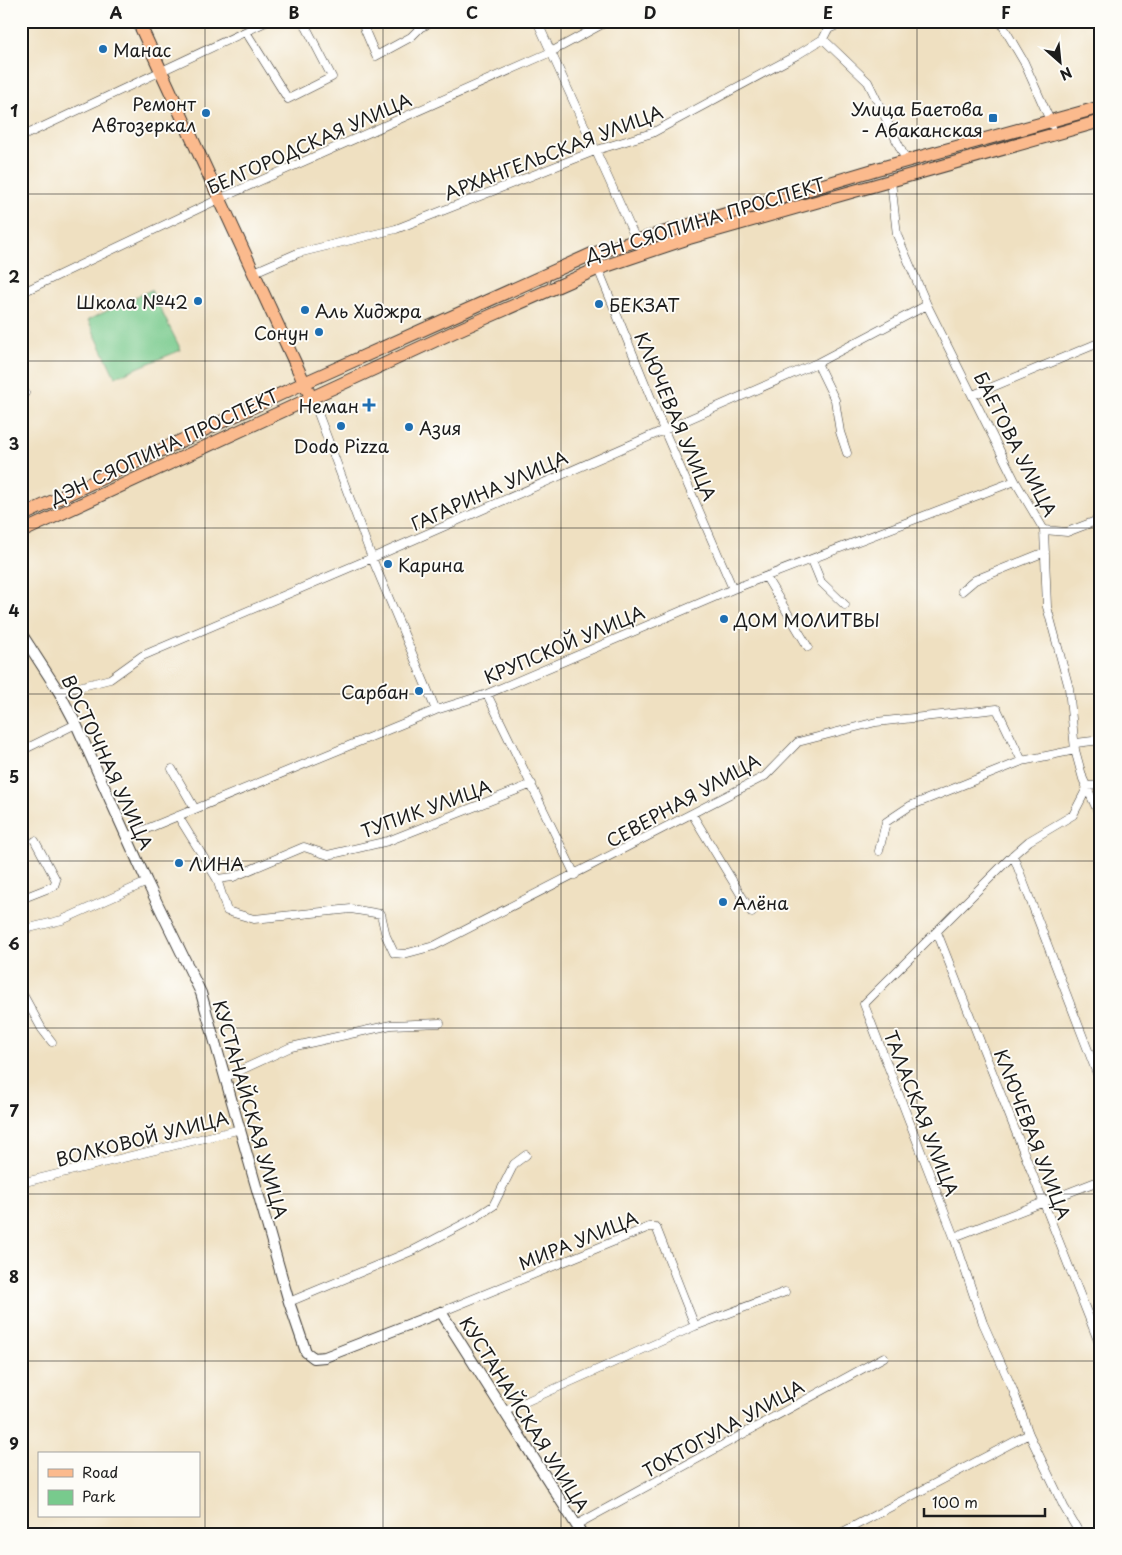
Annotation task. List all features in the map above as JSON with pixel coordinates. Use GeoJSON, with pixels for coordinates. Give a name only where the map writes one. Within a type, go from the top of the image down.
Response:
{"type":"FeatureCollection","features":[{"type":"Feature","properties":{"kind":"main road"},"geometry":{"type":"LineString","coordinates":[[138,21],[252,273],[304,384],[312,397]]}},
{"type":"Feature","properties":{"kind":"main road","name":"ДЭН СЯОПИНА ПРОСПЕКТ"},"geometry":{"type":"LineString","coordinates":[[21,516],[304,384],[592,254],[636,239],[906,160],[1101,107]]}},
{"type":"Feature","properties":{"kind":"main road","name":"ДЭН СЯОПИНА ПРОСПЕКТ"},"geometry":{"type":"LineString","coordinates":[[21,532],[312,397],[598,269],[642,254],[1101,121]]}},
{"type":"Feature","properties":{"kind":"street"},"geometry":{"type":"LineString","coordinates":[[21,137],[268,21]]}},
{"type":"Feature","properties":{"kind":"street"},"geometry":{"type":"LineString","coordinates":[[246,32],[288,99],[332,77],[303,21]]}},
{"type":"Feature","properties":{"kind":"street"},"geometry":{"type":"LineString","coordinates":[[361,21],[376,56],[411,37],[420,24],[436,21]]}},
{"type":"Feature","properties":{"kind":"street"},"geometry":{"type":"LineString","coordinates":[[537,21],[597,150],[642,254]]}},
{"type":"Feature","properties":{"kind":"street","name":"БЕЛГОРОДСКАЯ УЛИЦА"},"geometry":{"type":"LineString","coordinates":[[21,293],[219,199],[551,52],[608,21]]}},
{"type":"Feature","properties":{"kind":"street","name":"АРХАНГЕЛЬСКАЯ УЛИЦА"},"geometry":{"type":"LineString","coordinates":[[252,273],[298,253],[396,229],[597,150],[652,133],[823,39],[828,29],[847,21]]}},
{"type":"Feature","properties":{"kind":"street"},"geometry":{"type":"LineString","coordinates":[[1000,21],[1024,62],[1056,135]]}},
{"type":"Feature","properties":{"kind":"street"},"geometry":{"type":"LineString","coordinates":[[823,39],[868,82],[906,160]]}},
{"type":"Feature","properties":{"kind":"street","name":"БАЕТОВА УЛИЦА"},"geometry":{"type":"LineString","coordinates":[[891,181],[897,235],[928,305],[1014,481],[1044,530],[1047,606],[1069,688],[1076,746],[1083,779],[1088,786],[1101,818]]}},
{"type":"Feature","properties":{"kind":"street","name":"КЛЮЧЕВАЯ УЛИЦА"},"geometry":{"type":"LineString","coordinates":[[592,254],[664,430],[734,589]]}},
{"type":"Feature","properties":{"kind":"street","name":"ГАГАРИНА УЛИЦА"},"geometry":{"type":"LineString","coordinates":[[59,692],[110,679],[142,656],[372,558],[817,363],[928,305]]}},
{"type":"Feature","properties":{"kind":"street"},"geometry":{"type":"LineString","coordinates":[[973,395],[1101,342]]}},
{"type":"Feature","properties":{"kind":"street"},"geometry":{"type":"LineString","coordinates":[[817,363],[835,400],[840,432],[848,453]]}},
{"type":"Feature","properties":{"kind":"street"},"geometry":{"type":"LineString","coordinates":[[312,397],[372,558],[436,710]]}},
{"type":"Feature","properties":{"kind":"street","name":"КРУПСКОЙ УЛИЦА"},"geometry":{"type":"LineString","coordinates":[[127,837],[436,710],[487,694],[734,589],[1014,481]]}},
{"type":"Feature","properties":{"kind":"street"},"geometry":{"type":"LineString","coordinates":[[1044,530],[1067,532],[1100,522]]}},
{"type":"Feature","properties":{"kind":"street"},"geometry":{"type":"LineString","coordinates":[[962,591],[974,580],[1045,552]]}},
{"type":"Feature","properties":{"kind":"street"},"geometry":{"type":"LineString","coordinates":[[812,560],[821,582],[845,605]]}},
{"type":"Feature","properties":{"kind":"street"},"geometry":{"type":"LineString","coordinates":[[766,578],[808,647]]}},
{"type":"Feature","properties":{"kind":"street","name":"ВОСТОЧНАЯ УЛИЦА"},"geometry":{"type":"LineString","coordinates":[[21,633],[26,650],[59,692],[76,724],[147,882]]}},
{"type":"Feature","properties":{"kind":"street"},"geometry":{"type":"LineString","coordinates":[[487,694],[575,875]]}},
{"type":"Feature","properties":{"kind":"street","name":"СЕВЕРНАЯ УЛИЦА"},"geometry":{"type":"LineString","coordinates":[[217,879],[226,911],[254,919],[351,908],[381,914],[386,936],[394,953],[404,954],[434,946],[765,776],[798,742],[876,722],[996,709],[1022,761]]}},
{"type":"Feature","properties":{"kind":"street"},"geometry":{"type":"LineString","coordinates":[[21,751],[76,724]]}},
{"type":"Feature","properties":{"kind":"street"},"geometry":{"type":"LineString","coordinates":[[879,851],[886,822],[910,806],[1022,761],[1101,740]]}},
{"type":"Feature","properties":{"kind":"street"},"geometry":{"type":"LineString","coordinates":[[172,769],[195,809]]}},
{"type":"Feature","properties":{"kind":"street","name":"ТУПИК УЛИЦА"},"geometry":{"type":"LineString","coordinates":[[217,879],[233,876],[304,847],[328,856],[388,841],[532,784]]}},
{"type":"Feature","properties":{"kind":"street"},"geometry":{"type":"LineString","coordinates":[[1088,786],[1101,785]]}},
{"type":"Feature","properties":{"kind":"street","name":"ТАЛАСКАЯ УЛИЦА"},"geometry":{"type":"LineString","coordinates":[[1080,1534],[1064,1507],[1029,1434],[1014,1390],[983,1323],[954,1238],[864,1004],[1013,855],[1029,841],[1073,815],[1088,786]]}},
{"type":"Feature","properties":{"kind":"street"},"geometry":{"type":"LineString","coordinates":[[692,814],[752,913]]}},
{"type":"Feature","properties":{"kind":"street"},"geometry":{"type":"LineString","coordinates":[[178,816],[217,879]]}},
{"type":"Feature","properties":{"kind":"street"},"geometry":{"type":"LineString","coordinates":[[21,899],[54,886],[56,880],[36,841]]}},
{"type":"Feature","properties":{"kind":"street"},"geometry":{"type":"LineString","coordinates":[[1013,855],[1101,1084]]}},
{"type":"Feature","properties":{"kind":"street"},"geometry":{"type":"LineString","coordinates":[[21,930],[62,920],[147,882]]}},
{"type":"Feature","properties":{"kind":"street","name":"КУСТАНАЙСКАЯ УЛИЦА"},"geometry":{"type":"LineString","coordinates":[[147,882],[201,993],[289,1302],[306,1352],[314,1358],[325,1357],[441,1312],[579,1529]]}},
{"type":"Feature","properties":{"kind":"street","name":"КЛЮЧЕВАЯ УЛИЦА"},"geometry":{"type":"LineString","coordinates":[[937,932],[1101,1348]]}},
{"type":"Feature","properties":{"kind":"street"},"geometry":{"type":"LineString","coordinates":[[21,991],[42,1029],[52,1042]]}},
{"type":"Feature","properties":{"kind":"street"},"geometry":{"type":"LineString","coordinates":[[226,1078],[291,1047],[391,1026],[440,1023]]}},
{"type":"Feature","properties":{"kind":"street","name":"ВОЛКОВОЙ УЛИЦА"},"geometry":{"type":"LineString","coordinates":[[21,1183],[241,1128]]}},
{"type":"Feature","properties":{"kind":"street"},"geometry":{"type":"LineString","coordinates":[[289,1302],[414,1250],[494,1206],[514,1164],[526,1155]]}},
{"type":"Feature","properties":{"kind":"street"},"geometry":{"type":"LineString","coordinates":[[954,1238],[1101,1180]]}},
{"type":"Feature","properties":{"kind":"street","name":"МИРА УЛИЦА"},"geometry":{"type":"LineString","coordinates":[[441,1312],[649,1227],[656,1227],[695,1326]]}},
{"type":"Feature","properties":{"kind":"street"},"geometry":{"type":"LineString","coordinates":[[505,1411],[695,1326],[785,1292]]}},
{"type":"Feature","properties":{"kind":"street","name":"ТОКТОГУЛА УЛИЦА"},"geometry":{"type":"LineString","coordinates":[[579,1529],[884,1357]]}},
{"type":"Feature","properties":{"kind":"street"},"geometry":{"type":"LineString","coordinates":[[839,1534],[1029,1434]]}},
{"type":"Feature","properties":{"kind":"green space"},"geometry":{"type":"Polygon","coordinates":[[[151,290],[181,350],[115,377],[88,320],[151,290]]]}},
{"type":"Feature","properties":{"kind":"place","name":"Манас"},"geometry":{"type":"Point","coordinates":[103,49]}},
{"type":"Feature","properties":{"kind":"place","name":"Ремонт Автозеркал"},"geometry":{"type":"Point","coordinates":[206,113]}},
{"type":"Feature","properties":{"kind":"place","name":"Улица Баетова - Абаканская"},"geometry":{"type":"Point","coordinates":[993,118]}},
{"type":"Feature","properties":{"kind":"place","name":"Школа №42"},"geometry":{"type":"Point","coordinates":[198,301]}},
{"type":"Feature","properties":{"kind":"place","name":"БЕКЗАТ"},"geometry":{"type":"Point","coordinates":[599,304]}},
{"type":"Feature","properties":{"kind":"place","name":"Аль Хиджра"},"geometry":{"type":"Point","coordinates":[305,310]}},
{"type":"Feature","properties":{"kind":"place","name":"Сонун"},"geometry":{"type":"Point","coordinates":[319,332]}},
{"type":"Feature","properties":{"kind":"place","name":"Неман"},"geometry":{"type":"Point","coordinates":[369,405]}},
{"type":"Feature","properties":{"kind":"place","name":"Dodo Pizza"},"geometry":{"type":"Point","coordinates":[341,426]}},
{"type":"Feature","properties":{"kind":"place","name":"Азия"},"geometry":{"type":"Point","coordinates":[409,427]}},
{"type":"Feature","properties":{"kind":"place","name":"Карина"},"geometry":{"type":"Point","coordinates":[388,564]}},
{"type":"Feature","properties":{"kind":"place","name":"ДОМ МОЛИТВЫ"},"geometry":{"type":"Point","coordinates":[724,619]}},
{"type":"Feature","properties":{"kind":"place","name":"Сарбан"},"geometry":{"type":"Point","coordinates":[419,691]}},
{"type":"Feature","properties":{"kind":"place","name":"ЛИНА"},"geometry":{"type":"Point","coordinates":[179,863]}},
{"type":"Feature","properties":{"kind":"place","name":"Алёна"},"geometry":{"type":"Point","coordinates":[723,902]}}]}
